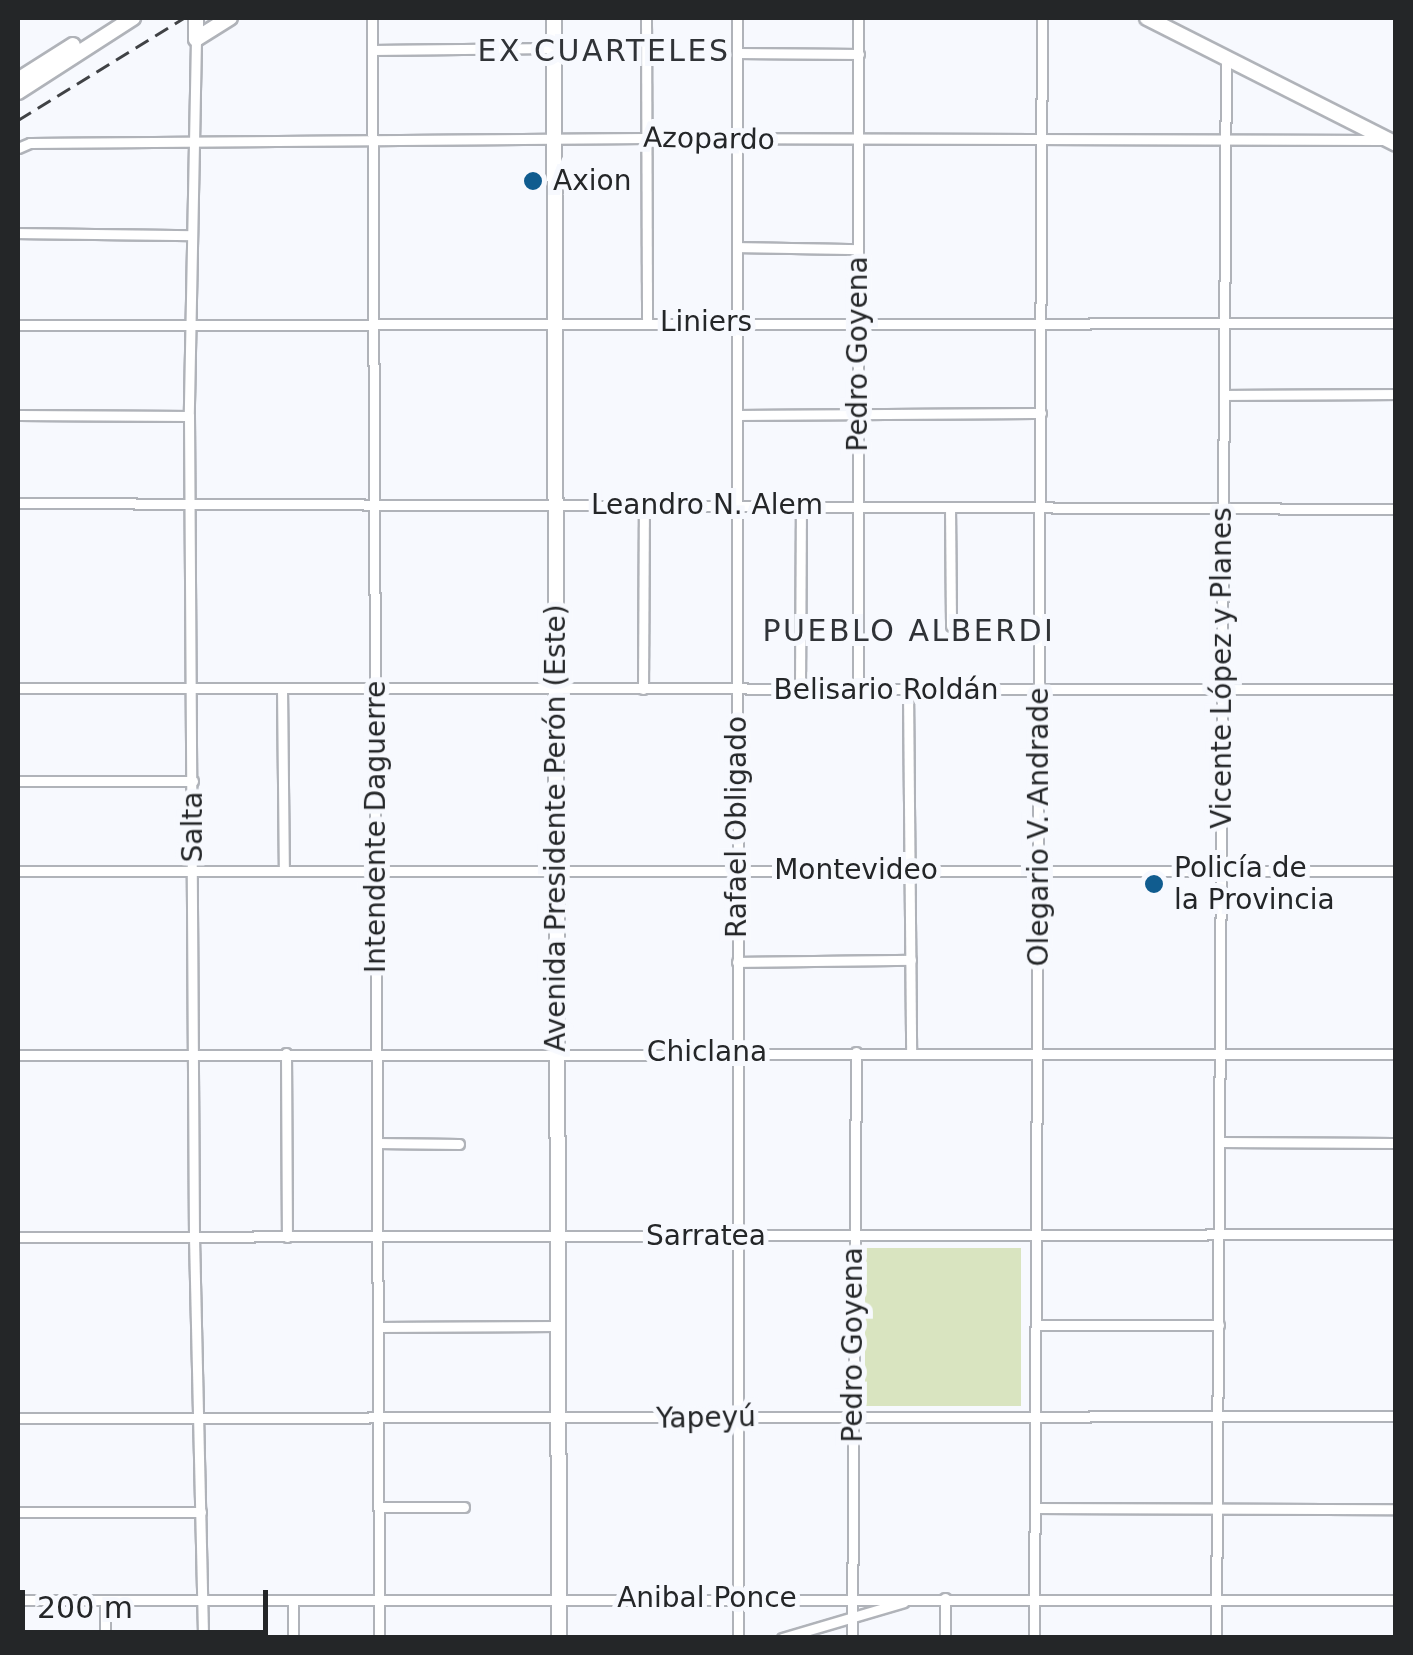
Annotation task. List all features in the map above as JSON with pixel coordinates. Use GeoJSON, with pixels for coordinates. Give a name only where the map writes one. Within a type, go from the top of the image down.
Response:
{"type":"FeatureCollection","features":[{"type":"Feature","properties":{"kind":"main road"},"geometry":{"type":"LineString","coordinates":[[18,80],[115,18]]}},
{"type":"Feature","properties":{"kind":"main road"},"geometry":{"type":"LineString","coordinates":[[18,92],[132,18]]}},
{"type":"Feature","properties":{"kind":"main road","name":"Salta"},"geometry":{"type":"LineString","coordinates":[[196,18],[196,39]]}},
{"type":"Feature","properties":{"kind":"main road"},"geometry":{"type":"LineString","coordinates":[[196,39],[230,18]]}},
{"type":"Feature","properties":{"kind":"main road","name":"Avenida Presidente Perón (Este)"},"geometry":{"type":"LineString","coordinates":[[554,18],[555,1234],[560,1638]]}},
{"type":"Feature","properties":{"kind":"main road"},"geometry":{"type":"LineString","coordinates":[[1147,18],[1391,142]]}},
{"type":"Feature","properties":{"kind":"street","name":"Intendente Daguerre"},"geometry":{"type":"LineString","coordinates":[[372,18],[379,1638]]}},
{"type":"Feature","properties":{"kind":"street"},"geometry":{"type":"LineString","coordinates":[[646,18],[646,321]]}},
{"type":"Feature","properties":{"kind":"street","name":"Rafael Obligado"},"geometry":{"type":"LineString","coordinates":[[737,18],[738,1638]]}},
{"type":"Feature","properties":{"kind":"street","name":"Pedro Goyena"},"geometry":{"type":"LineString","coordinates":[[858,18],[858,690]]}},
{"type":"Feature","properties":{"kind":"street","name":"Olegario V. Andrade"},"geometry":{"type":"LineString","coordinates":[[1034,1638],[1042,18]]}},
{"type":"Feature","properties":{"kind":"street","name":"Salta"},"geometry":{"type":"LineString","coordinates":[[196,39],[189,416],[194,1237],[203,1638]]}},
{"type":"Feature","properties":{"kind":"street"},"geometry":{"type":"LineString","coordinates":[[372,50],[554,48]]}},
{"type":"Feature","properties":{"kind":"street"},"geometry":{"type":"LineString","coordinates":[[737,53],[858,54]]}},
{"type":"Feature","properties":{"kind":"street","name":"Vicente López y Planes"},"geometry":{"type":"LineString","coordinates":[[1216,1638],[1226,58]]}},
{"type":"Feature","properties":{"kind":"street","name":"Azopardo"},"geometry":{"type":"LineString","coordinates":[[18,148],[30,143],[646,138],[1391,142]]}},
{"type":"Feature","properties":{"kind":"street"},"geometry":{"type":"LineString","coordinates":[[18,233],[191,234]]}},
{"type":"Feature","properties":{"kind":"street"},"geometry":{"type":"LineString","coordinates":[[738,247],[858,249]]}},
{"type":"Feature","properties":{"kind":"street","name":"Liniers"},"geometry":{"type":"LineString","coordinates":[[18,325],[1042,320],[1396,323]]}},
{"type":"Feature","properties":{"kind":"street"},"geometry":{"type":"LineString","coordinates":[[1224,395],[1396,394]]}},
{"type":"Feature","properties":{"kind":"street"},"geometry":{"type":"LineString","coordinates":[[18,414],[189,416]]}},
{"type":"Feature","properties":{"kind":"street"},"geometry":{"type":"LineString","coordinates":[[737,415],[1041,414]]}},
{"type":"Feature","properties":{"kind":"street","name":"Leandro N. Alem"},"geometry":{"type":"LineString","coordinates":[[18,503],[1396,508]]}},
{"type":"Feature","properties":{"kind":"street"},"geometry":{"type":"LineString","coordinates":[[643,689],[644,504]]}},
{"type":"Feature","properties":{"kind":"street"},"geometry":{"type":"LineString","coordinates":[[800,690],[802,506]]}},
{"type":"Feature","properties":{"kind":"street"},"geometry":{"type":"LineString","coordinates":[[950,507],[952,626]]}},
{"type":"Feature","properties":{"kind":"street","name":"Belisario Roldán"},"geometry":{"type":"LineString","coordinates":[[18,688],[1396,690]]}},
{"type":"Feature","properties":{"kind":"street"},"geometry":{"type":"LineString","coordinates":[[282,688],[284,872]]}},
{"type":"Feature","properties":{"kind":"street"},"geometry":{"type":"LineString","coordinates":[[908,690],[912,1052]]}},
{"type":"Feature","properties":{"kind":"street"},"geometry":{"type":"LineString","coordinates":[[18,780],[193,781]]}},
{"type":"Feature","properties":{"kind":"street","name":"Montevideo"},"geometry":{"type":"LineString","coordinates":[[18,870],[1396,871]]}},
{"type":"Feature","properties":{"kind":"street"},"geometry":{"type":"LineString","coordinates":[[737,962],[910,960]]}},
{"type":"Feature","properties":{"kind":"street","name":"Chiclana"},"geometry":{"type":"LineString","coordinates":[[18,1055],[557,1051],[1396,1054]]}},
{"type":"Feature","properties":{"kind":"street","name":"Pedro Goyena"},"geometry":{"type":"LineString","coordinates":[[852,1638],[856,1052]]}},
{"type":"Feature","properties":{"kind":"street"},"geometry":{"type":"LineString","coordinates":[[286,1053],[287,1236]]}},
{"type":"Feature","properties":{"kind":"street"},"geometry":{"type":"LineString","coordinates":[[1220,1142],[1396,1143]]}},
{"type":"Feature","properties":{"kind":"street"},"geometry":{"type":"LineString","coordinates":[[377,1143],[459,1144]]}},
{"type":"Feature","properties":{"kind":"street","name":"Sarratea"},"geometry":{"type":"LineString","coordinates":[[18,1238],[1396,1234]]}},
{"type":"Feature","properties":{"kind":"street"},"geometry":{"type":"LineString","coordinates":[[1036,1325],[1218,1325]]}},
{"type":"Feature","properties":{"kind":"street"},"geometry":{"type":"LineString","coordinates":[[378,1328],[556,1326]]}},
{"type":"Feature","properties":{"kind":"street","name":"Yapeyú"},"geometry":{"type":"LineString","coordinates":[[18,1418],[1396,1416]]}},
{"type":"Feature","properties":{"kind":"street"},"geometry":{"type":"LineString","coordinates":[[379,1507],[464,1507]]}},
{"type":"Feature","properties":{"kind":"street"},"geometry":{"type":"LineString","coordinates":[[1035,1508],[1396,1509]]}},
{"type":"Feature","properties":{"kind":"street"},"geometry":{"type":"LineString","coordinates":[[18,1512],[200,1512]]}},
{"type":"Feature","properties":{"kind":"street"},"geometry":{"type":"LineString","coordinates":[[782,1638],[916,1598]]}},
{"type":"Feature","properties":{"kind":"street"},"geometry":{"type":"LineString","coordinates":[[945,1638],[946,1598]]}},
{"type":"Feature","properties":{"kind":"street","name":"Anibal Ponce"},"geometry":{"type":"LineString","coordinates":[[18,1600],[1396,1600]]}},
{"type":"Feature","properties":{"kind":"street"},"geometry":{"type":"LineString","coordinates":[[105,1600],[105,1638]]}},
{"type":"Feature","properties":{"kind":"street"},"geometry":{"type":"LineString","coordinates":[[293,1600],[293,1638]]}},
{"type":"Feature","properties":{"kind":"green space"},"geometry":{"type":"Polygon","coordinates":[[[865,1248],[1021,1248],[1021,1406],[865,1406],[865,1248]]]}},
{"type":"Feature","properties":{"kind":"railway"},"geometry":{"type":"LineString","coordinates":[[18,120],[184,18]]}},
{"type":"Feature","properties":{"kind":"place","name":"Axion"},"geometry":{"type":"Point","coordinates":[533,181]}},
{"type":"Feature","properties":{"kind":"place","name":"Policía de la Provincia"},"geometry":{"type":"Point","coordinates":[1154,884]}},
{"type":"Feature","properties":{"kind":"district","name":"EX CUARTELES"},"geometry":{"type":"Point","coordinates":[604,51]}},
{"type":"Feature","properties":{"kind":"district","name":"PUEBLO ALBERDI"},"geometry":{"type":"Point","coordinates":[909,631]}}]}
